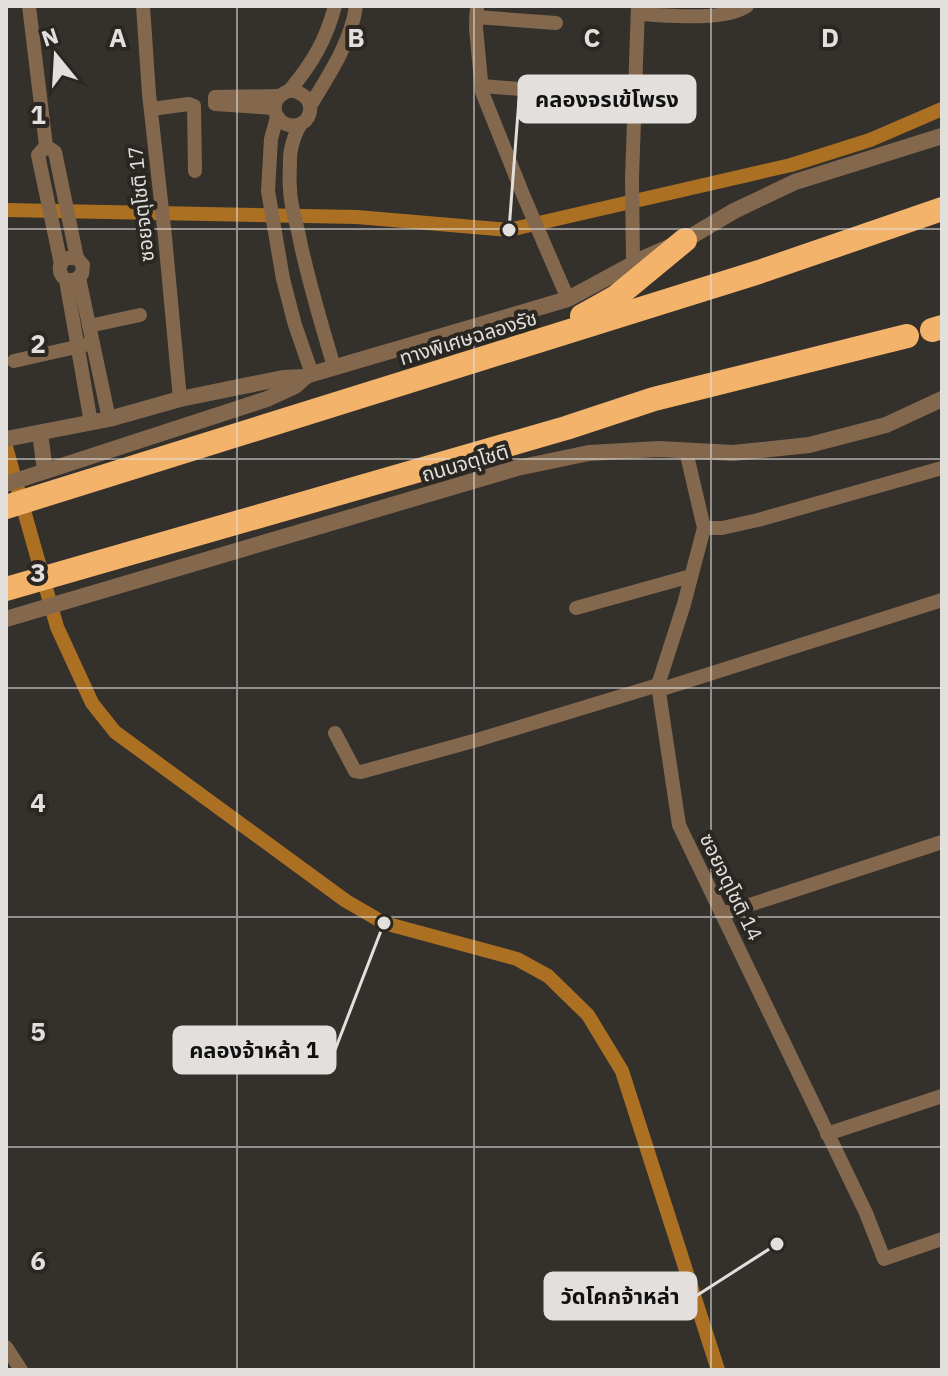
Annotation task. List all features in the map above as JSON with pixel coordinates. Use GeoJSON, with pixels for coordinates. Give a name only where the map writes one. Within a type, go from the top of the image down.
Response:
{"type":"FeatureCollection","features":[{"type":"Feature","properties":{"kind":"highway","name":"ทางพิเศษฉลองรัช"},"geometry":{"type":"LineString","coordinates":[[6,507],[48,482],[542,339],[759,272],[942,209]]}},
{"type":"Feature","properties":{"kind":"highway"},"geometry":{"type":"LineString","coordinates":[[542,339],[616,297],[685,240]]}},
{"type":"Feature","properties":{"kind":"highway"},"geometry":{"type":"LineString","coordinates":[[6,589],[566,428],[654,399],[907,336]]}},
{"type":"Feature","properties":{"kind":"street"},"geometry":{"type":"LineString","coordinates":[[29,6],[46,146],[38,155],[61,264],[60,273],[73,279],[89,326],[109,419]]}},
{"type":"Feature","properties":{"kind":"street","name":"ซอยจตุโชติ 17"},"geometry":{"type":"LineString","coordinates":[[143,6],[180,399]]}},
{"type":"Feature","properties":{"kind":"street"},"geometry":{"type":"LineString","coordinates":[[308,376],[283,279],[269,200],[271,139],[280,103],[315,59],[335,6]]}},
{"type":"Feature","properties":{"kind":"street"},"geometry":{"type":"LineString","coordinates":[[334,367],[299,240],[290,192],[290,152],[301,124],[309,116],[310,106],[354,23],[356,6]]}},
{"type":"Feature","properties":{"kind":"street"},"geometry":{"type":"LineString","coordinates":[[633,263],[632,178],[638,10],[723,16],[747,6]]}},
{"type":"Feature","properties":{"kind":"street"},"geometry":{"type":"LineString","coordinates":[[556,23],[476,11],[482,92],[568,299]]}},
{"type":"Feature","properties":{"kind":"street"},"geometry":{"type":"LineString","coordinates":[[482,86],[557,92]]}},
{"type":"Feature","properties":{"kind":"street"},"geometry":{"type":"LineString","coordinates":[[280,103],[300,93],[310,106]]}},
{"type":"Feature","properties":{"kind":"street"},"geometry":{"type":"LineString","coordinates":[[280,103],[285,125],[301,124]]}},
{"type":"Feature","properties":{"kind":"street"},"geometry":{"type":"LineString","coordinates":[[151,109],[194,106],[195,171]]}},
{"type":"Feature","properties":{"kind":"street"},"geometry":{"type":"LineString","coordinates":[[14,437],[109,419],[180,399],[283,378],[308,376],[568,299],[795,182],[942,136]]}},
{"type":"Feature","properties":{"kind":"street"},"geometry":{"type":"LineString","coordinates":[[46,146],[55,152],[75,252],[83,265],[83,270],[73,279]]}},
{"type":"Feature","properties":{"kind":"street"},"geometry":{"type":"LineString","coordinates":[[61,264],[75,252]]}},
{"type":"Feature","properties":{"kind":"street"},"geometry":{"type":"LineString","coordinates":[[73,279],[78,346],[91,423]]}},
{"type":"Feature","properties":{"kind":"street"},"geometry":{"type":"LineString","coordinates":[[89,326],[140,315]]}},
{"type":"Feature","properties":{"kind":"street"},"geometry":{"type":"LineString","coordinates":[[14,361],[93,343]]}},
{"type":"Feature","properties":{"kind":"street"},"geometry":{"type":"LineString","coordinates":[[6,484],[28,477],[48,482],[267,399],[308,376]]}},
{"type":"Feature","properties":{"kind":"street","name":"ถนนจตุโชติ"},"geometry":{"type":"LineString","coordinates":[[6,619],[517,468],[589,453],[659,449],[733,453],[809,445],[886,425],[942,399]]}},
{"type":"Feature","properties":{"kind":"street"},"geometry":{"type":"LineString","coordinates":[[40,433],[48,482]]}},
{"type":"Feature","properties":{"kind":"street","name":"ซอยจตุโชติ 14"},"geometry":{"type":"LineString","coordinates":[[686,451],[704,528],[659,688],[679,825],[866,1213],[884,1259],[942,1239]]}},
{"type":"Feature","properties":{"kind":"street"},"geometry":{"type":"LineString","coordinates":[[704,528],[722,528],[758,520],[942,468]]}},
{"type":"Feature","properties":{"kind":"street"},"geometry":{"type":"LineString","coordinates":[[576,608],[691,576]]}},
{"type":"Feature","properties":{"kind":"street"},"geometry":{"type":"LineString","coordinates":[[335,733],[355,771],[361,772],[659,688],[942,600]]}},
{"type":"Feature","properties":{"kind":"street"},"geometry":{"type":"LineString","coordinates":[[722,914],[942,842]]}},
{"type":"Feature","properties":{"kind":"street"},"geometry":{"type":"LineString","coordinates":[[827,1134],[942,1096]]}},
{"type":"Feature","properties":{"kind":"street"},"geometry":{"type":"LineString","coordinates":[[6,1347],[21,1370]]}},
{"type":"Feature","properties":{"kind":"waterway"},"geometry":{"type":"LineString","coordinates":[[6,210],[357,217],[509,230],[791,165],[870,140],[942,109]]}},
{"type":"Feature","properties":{"kind":"waterway"},"geometry":{"type":"LineString","coordinates":[[6,447],[57,627],[92,703],[115,732],[346,901],[384,923],[517,959],[548,976],[588,1015],[622,1071],[718,1370]]}},
{"type":"Feature","properties":{"kind":"place","name":"คลองจรเข้โพรง"},"geometry":{"type":"Point","coordinates":[509,230]}},
{"type":"Feature","properties":{"kind":"place","name":"คลองจ้าหล้า 1"},"geometry":{"type":"Point","coordinates":[384,923]}},
{"type":"Feature","properties":{"kind":"place","name":"วัดโคกจ้าหล่า"},"geometry":{"type":"Point","coordinates":[777,1244]}}]}
